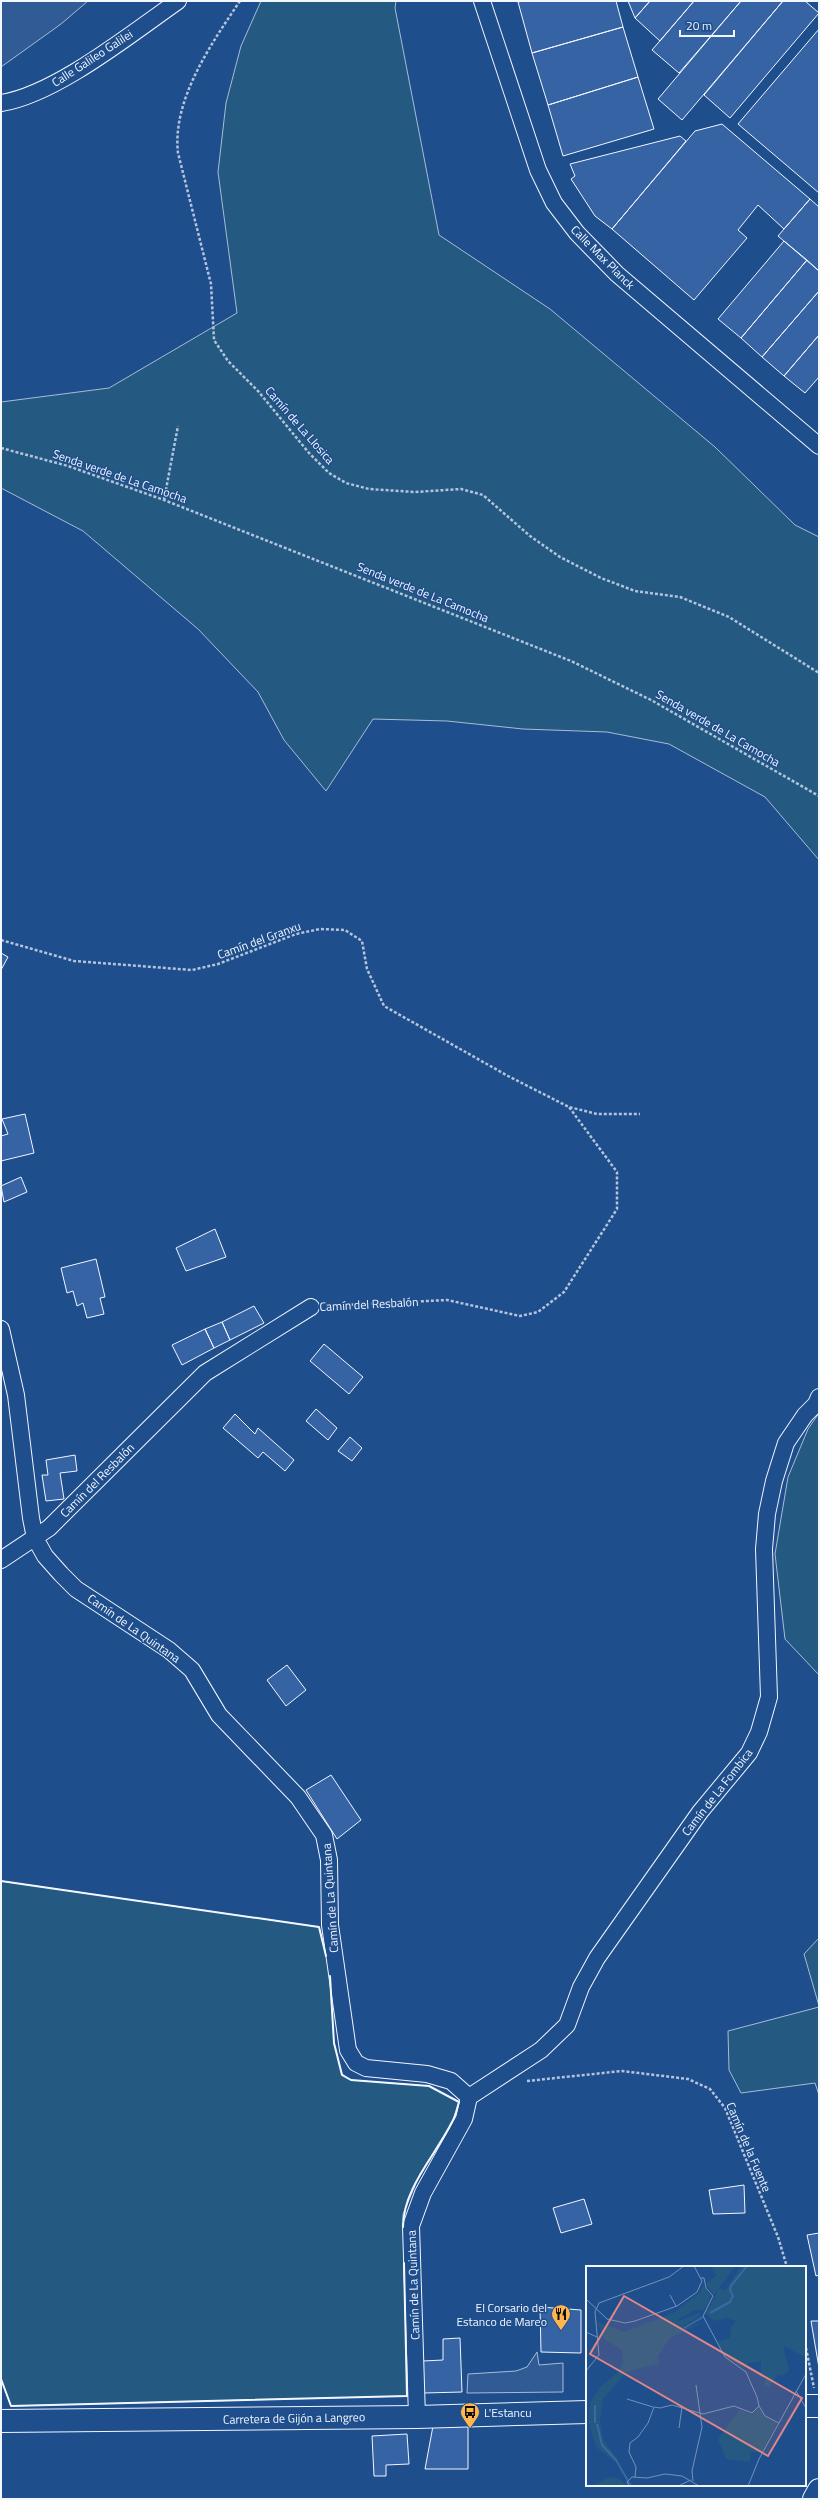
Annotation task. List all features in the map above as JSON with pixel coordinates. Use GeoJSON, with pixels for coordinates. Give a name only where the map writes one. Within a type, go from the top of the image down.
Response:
{"type":"FeatureCollection","features":[{"type":"Feature","properties":{"kind":"street","name":"Calle Galileo Galilei"},"geometry":{"type":"LineString","coordinates":[[1,103],[36,94],[94,59],[178,1]]}},
{"type":"Feature","properties":{"kind":"street","name":"Calle Max Planck"},"geometry":{"type":"LineString","coordinates":[[482,1],[538,170],[554,203],[577,233],[616,274],[819,446]]}},
{"type":"Feature","properties":{"kind":"street","name":"Camín del Resbalón"},"geometry":{"type":"LineString","coordinates":[[1,1560],[49,1528],[205,1373],[311,1306]]}},
{"type":"Feature","properties":{"kind":"street","name":"Camín de La Quintana"},"geometry":{"type":"LineString","coordinates":[[1,1329],[16,1395],[35,1538],[45,1556],[76,1589],[169,1650],[192,1670],[219,1715],[298,1797],[324,1835],[329,1860],[332,1944],[348,2050],[356,2064],[366,2068],[427,2074],[451,2081],[469,2097],[464,2119],[423,2193],[411,2226],[417,2417]]}},
{"type":"Feature","properties":{"kind":"street","name":"Camín de La Fombica"},"geometry":{"type":"LineString","coordinates":[[469,2097],[541,2050],[567,2025],[581,1987],[596,1958],[700,1812],[750,1752],[759,1732],[769,1697],[764,1549],[769,1507],[786,1443],[805,1415],[816,1404],[819,1397]]}},
{"type":"Feature","properties":{"kind":"street","name":"Carretera de Gijón a Langreo"},"geometry":{"type":"LineString","coordinates":[[1,2421],[417,2417],[586,2412]]}},
{"type":"Feature","properties":{"kind":"street"},"geometry":{"type":"LineString","coordinates":[[814,2499],[819,2490]]}},
{"type":"Feature","properties":{"kind":"path","name":"Camín de La Llosica"},"geometry":{"type":"LineString","coordinates":[[240,1],[213,40],[186,97],[179,115],[176,135],[178,153],[211,284],[214,340],[228,361],[264,396],[309,453],[329,473],[346,483],[369,489],[415,492],[461,488],[483,495],[530,536],[560,557],[601,578],[635,591],[680,597],[729,617],[819,673]]}},
{"type":"Feature","properties":{"kind":"path"},"geometry":{"type":"LineString","coordinates":[[164,500],[178,426]]}},
{"type":"Feature","properties":{"kind":"path","name":"Senda verde de La Camocha"},"geometry":{"type":"LineString","coordinates":[[1,448],[68,466],[164,500],[571,661],[651,700],[819,796]]}},
{"type":"Feature","properties":{"kind":"path","name":"Camín del Granxu"},"geometry":{"type":"LineString","coordinates":[[1,940],[74,961],[192,970],[218,964],[296,934],[320,928],[345,930],[362,941],[367,970],[384,1006],[508,1076],[569,1106],[598,1114],[640,1114]]}},
{"type":"Feature","properties":{"kind":"path","name":"Camín del Resbalón"},"geometry":{"type":"LineString","coordinates":[[311,1306],[447,1300],[520,1316],[538,1312],[564,1292],[617,1209],[618,1172],[569,1106]]}},
{"type":"Feature","properties":{"kind":"path","name":"Camín de la Fuente"},"geometry":{"type":"LineString","coordinates":[[526,2081],[622,2071],[688,2079],[710,2089],[725,2108],[778,2237],[787,2266]]}},
{"type":"Feature","properties":{"kind":"path"},"geometry":{"type":"LineString","coordinates":[[806,2350],[814,2406]]}},
{"type":"Feature","properties":{"kind":"shaded area"},"geometry":{"type":"Polygon","coordinates":[[[1,1],[88,1],[61,24],[1,67],[1,1]]]}},
{"type":"Feature","properties":{"kind":"shaded area"},"geometry":{"type":"Polygon","coordinates":[[[261,1],[396,1],[395,8],[439,235],[550,309],[715,447],[795,525],[819,537],[819,860],[765,797],[669,744],[607,732],[523,729],[447,721],[373,719],[326,791],[284,740],[258,692],[198,629],[83,531],[1,488],[1,402],[109,388],[237,313],[218,172],[226,103],[241,46],[261,1]]]}},
{"type":"Feature","properties":{"kind":"shaded area"},"geometry":{"type":"Polygon","coordinates":[[[819,1413],[819,1675],[785,1639],[775,1554],[788,1477],[808,1429],[819,1413]]]}},
{"type":"Feature","properties":{"kind":"shaded area"},"geometry":{"type":"Polygon","coordinates":[[[1,1881],[319,1927],[329,1967],[334,2043],[342,2074],[351,2080],[429,2086],[459,2102],[453,2121],[420,2174],[403,2214],[407,2396],[11,2406],[1,2379],[1,1881]]]}},
{"type":"Feature","properties":{"kind":"shaded area"},"geometry":{"type":"Polygon","coordinates":[[[819,1938],[819,2006],[804,1954],[819,1938]]]}},
{"type":"Feature","properties":{"kind":"shaded area"},"geometry":{"type":"Polygon","coordinates":[[[819,2007],[819,2095],[815,2083],[741,2093],[729,2070],[728,2031],[819,2007]]]}},
{"type":"Feature","properties":{"kind":"shaded area"},"geometry":{"type":"Polygon","coordinates":[[[537,2352],[539,2365],[563,2363],[563,2392],[467,2393],[468,2374],[516,2371],[527,2367],[537,2352]]]}},
{"type":"Feature","properties":{"kind":"building"},"geometry":{"type":"Polygon","coordinates":[[[616,1],[623,27],[532,53],[518,2],[616,1]]]}},
{"type":"Feature","properties":{"kind":"building"},"geometry":{"type":"Polygon","coordinates":[[[628,1],[650,1],[635,18],[628,1]]]}},
{"type":"Feature","properties":{"kind":"building"},"geometry":{"type":"Polygon","coordinates":[[[650,1],[694,1],[660,41],[635,18],[650,1]]]}},
{"type":"Feature","properties":{"kind":"building"},"geometry":{"type":"Polygon","coordinates":[[[694,1],[741,1],[679,73],[652,50],[694,1]]]}},
{"type":"Feature","properties":{"kind":"building"},"geometry":{"type":"Polygon","coordinates":[[[741,1],[783,1],[682,120],[658,99],[741,1]]]}},
{"type":"Feature","properties":{"kind":"building"},"geometry":{"type":"Polygon","coordinates":[[[783,1],[805,1],[819,13],[730,118],[704,95],[783,1]]]}},
{"type":"Feature","properties":{"kind":"building"},"geometry":{"type":"Polygon","coordinates":[[[623,27],[638,77],[548,105],[532,53],[623,27]]]}},
{"type":"Feature","properties":{"kind":"building"},"geometry":{"type":"Polygon","coordinates":[[[819,29],[819,193],[738,124],[819,29]]]}},
{"type":"Feature","properties":{"kind":"building"},"geometry":{"type":"Polygon","coordinates":[[[638,77],[654,129],[563,156],[548,105],[638,77]]]}},
{"type":"Feature","properties":{"kind":"building"},"geometry":{"type":"Polygon","coordinates":[[[722,124],[810,199],[784,229],[758,205],[738,230],[747,238],[694,300],[612,229],[695,131],[722,124]]]}},
{"type":"Feature","properties":{"kind":"building"},"geometry":{"type":"Polygon","coordinates":[[[680,136],[686,141],[612,229],[595,216],[571,179],[575,176],[570,164],[680,136]]]}},
{"type":"Feature","properties":{"kind":"building"},"geometry":{"type":"Polygon","coordinates":[[[810,199],[819,207],[819,271],[778,236],[810,199]]]}},
{"type":"Feature","properties":{"kind":"building"},"geometry":{"type":"Polygon","coordinates":[[[784,241],[807,260],[741,338],[718,319],[784,241]]]}},
{"type":"Feature","properties":{"kind":"building"},"geometry":{"type":"Polygon","coordinates":[[[807,260],[819,271],[819,291],[762,357],[741,338],[807,260]]]}},
{"type":"Feature","properties":{"kind":"building"},"geometry":{"type":"Polygon","coordinates":[[[819,291],[819,335],[784,376],[762,357],[819,291]]]}},
{"type":"Feature","properties":{"kind":"building"},"geometry":{"type":"Polygon","coordinates":[[[819,335],[819,377],[805,393],[784,376],[819,335]]]}},
{"type":"Feature","properties":{"kind":"building"},"geometry":{"type":"Polygon","coordinates":[[[1,953],[8,957],[1,970],[1,953]]]}},
{"type":"Feature","properties":{"kind":"building"},"geometry":{"type":"Polygon","coordinates":[[[25,1114],[34,1153],[1,1161],[1,1136],[8,1134],[2,1119],[25,1114]]]}},
{"type":"Feature","properties":{"kind":"building"},"geometry":{"type":"Polygon","coordinates":[[[21,1177],[27,1192],[4,1202],[1,1186],[21,1177]]]}},
{"type":"Feature","properties":{"kind":"building"},"geometry":{"type":"Polygon","coordinates":[[[215,1229],[226,1257],[186,1271],[176,1248],[215,1229]]]}},
{"type":"Feature","properties":{"kind":"building"},"geometry":{"type":"Polygon","coordinates":[[[96,1259],[105,1297],[100,1298],[104,1314],[87,1318],[83,1303],[77,1306],[73,1291],[67,1293],[61,1268],[96,1259]]]}},
{"type":"Feature","properties":{"kind":"building"},"geometry":{"type":"Polygon","coordinates":[[[254,1306],[264,1323],[230,1340],[222,1322],[254,1306]]]}},
{"type":"Feature","properties":{"kind":"building"},"geometry":{"type":"Polygon","coordinates":[[[222,1322],[230,1340],[214,1348],[205,1329],[222,1322]]]}},
{"type":"Feature","properties":{"kind":"building"},"geometry":{"type":"Polygon","coordinates":[[[205,1329],[214,1348],[182,1365],[172,1345],[205,1329]]]}},
{"type":"Feature","properties":{"kind":"building"},"geometry":{"type":"Polygon","coordinates":[[[324,1344],[363,1377],[349,1394],[310,1361],[324,1344]]]}},
{"type":"Feature","properties":{"kind":"building"},"geometry":{"type":"Polygon","coordinates":[[[316,1409],[337,1428],[328,1440],[306,1421],[316,1409]]]}},
{"type":"Feature","properties":{"kind":"building"},"geometry":{"type":"Polygon","coordinates":[[[235,1414],[255,1434],[258,1428],[294,1460],[285,1471],[263,1452],[258,1458],[223,1428],[235,1414]]]}},
{"type":"Feature","properties":{"kind":"building"},"geometry":{"type":"Polygon","coordinates":[[[350,1437],[362,1448],[352,1461],[338,1451],[350,1437]]]}},
{"type":"Feature","properties":{"kind":"building"},"geometry":{"type":"Polygon","coordinates":[[[75,1455],[77,1471],[60,1473],[64,1499],[46,1501],[42,1475],[48,1475],[46,1460],[75,1455]]]}},
{"type":"Feature","properties":{"kind":"building"},"geometry":{"type":"Polygon","coordinates":[[[287,1665],[306,1690],[286,1706],[267,1680],[287,1665]]]}},
{"type":"Feature","properties":{"kind":"building"},"geometry":{"type":"Polygon","coordinates":[[[331,1775],[361,1820],[337,1839],[306,1790],[331,1775]]]}},
{"type":"Feature","properties":{"kind":"building"},"geometry":{"type":"Polygon","coordinates":[[[744,2185],[745,2213],[713,2214],[709,2190],[744,2185]]]}},
{"type":"Feature","properties":{"kind":"building"},"geometry":{"type":"Polygon","coordinates":[[[584,2199],[592,2224],[561,2233],[553,2208],[584,2199]]]}},
{"type":"Feature","properties":{"kind":"building"},"geometry":{"type":"Polygon","coordinates":[[[819,2233],[819,2275],[816,2276],[807,2235],[819,2233]]]}},
{"type":"Feature","properties":{"kind":"building","name":"El Corsario del Estanco de Mareo"},"geometry":{"type":"Polygon","coordinates":[[[540,2307],[581,2310],[581,2353],[541,2352],[540,2307]]]}},
{"type":"Feature","properties":{"kind":"building"},"geometry":{"type":"Polygon","coordinates":[[[811,2321],[819,2321],[819,2368],[811,2321]]]}},
{"type":"Feature","properties":{"kind":"building"},"geometry":{"type":"Polygon","coordinates":[[[460,2338],[462,2392],[424,2393],[423,2361],[443,2360],[443,2339],[460,2338]]]}},
{"type":"Feature","properties":{"kind":"building"},"geometry":{"type":"Polygon","coordinates":[[[468,2425],[468,2469],[425,2469],[433,2426],[468,2425]]]}},
{"type":"Feature","properties":{"kind":"building"},"geometry":{"type":"Polygon","coordinates":[[[407,2434],[409,2464],[386,2465],[386,2476],[374,2476],[372,2436],[407,2434]]]}},
{"type":"Feature","properties":{"kind":"wall"},"geometry":{"type":"LineString","coordinates":[[1,1881],[319,1927],[326,1956]]}},
{"type":"Feature","properties":{"kind":"wall"},"geometry":{"type":"LineString","coordinates":[[330,1976],[334,2043],[342,2075],[351,2080],[429,2086],[459,2102],[453,2120],[414,2185],[404,2213],[403,2227]]}},
{"type":"Feature","properties":{"kind":"wall"},"geometry":{"type":"LineString","coordinates":[[1,2379],[11,2406],[407,2396],[404,2263]]}},
{"type":"Feature","properties":{"kind":"place","name":"El Corsario del Estanco de Mareo"},"geometry":{"type":"Point","coordinates":[561,2331]}},
{"type":"Feature","properties":{"kind":"place","name":"L'Estancu"},"geometry":{"type":"Point","coordinates":[470,2429]}}]}
